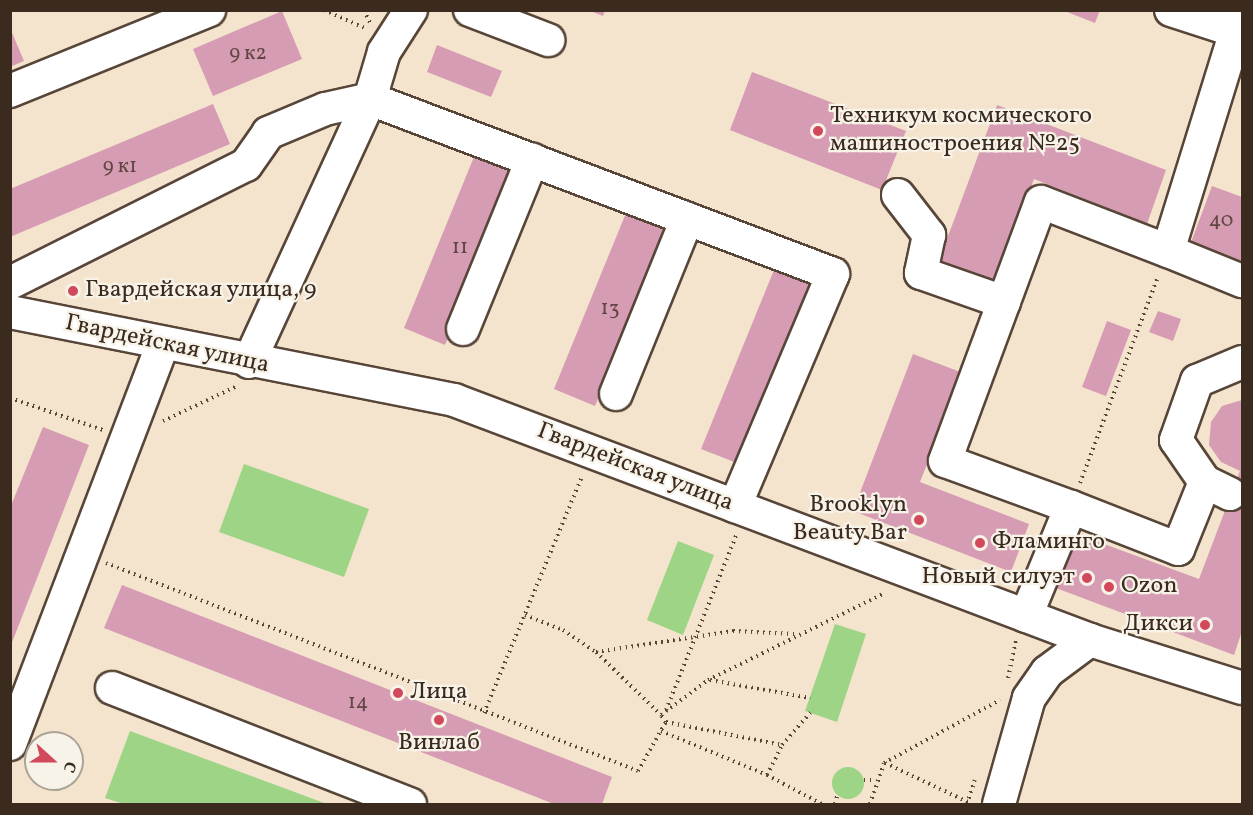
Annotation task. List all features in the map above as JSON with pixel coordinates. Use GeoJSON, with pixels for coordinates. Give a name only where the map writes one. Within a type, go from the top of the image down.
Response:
{"type":"FeatureCollection","features":[{"type":"Feature","properties":{"kind":"street"},"geometry":{"type":"LineString","coordinates":[[10,91],[209,10]]}},
{"type":"Feature","properties":{"kind":"street"},"geometry":{"type":"LineString","coordinates":[[249,362],[369,99],[384,52],[411,10]]}},
{"type":"Feature","properties":{"kind":"street"},"geometry":{"type":"LineString","coordinates":[[470,10],[548,40]]}},
{"type":"Feature","properties":{"kind":"street"},"geometry":{"type":"LineString","coordinates":[[1168,251],[1239,22],[1171,10]]}},
{"type":"Feature","properties":{"kind":"street"},"geometry":{"type":"LineString","coordinates":[[10,283],[246,165],[268,133],[325,109],[369,99],[833,274],[740,508]]}},
{"type":"Feature","properties":{"kind":"street"},"geometry":{"type":"LineString","coordinates":[[463,330],[532,160]]}},
{"type":"Feature","properties":{"kind":"street"},"geometry":{"type":"LineString","coordinates":[[898,195],[929,235],[921,273],[1004,302]]}},
{"type":"Feature","properties":{"kind":"street"},"geometry":{"type":"LineString","coordinates":[[1242,281],[1041,202],[945,461],[1178,549],[1218,488],[1176,440],[1197,381],[1242,362]]}},
{"type":"Feature","properties":{"kind":"street"},"geometry":{"type":"LineString","coordinates":[[616,394],[687,219]]}},
{"type":"Feature","properties":{"kind":"street","name":"Гвардейская улица"},"geometry":{"type":"LineString","coordinates":[[10,312],[249,362],[454,400],[920,576],[1017,626],[1090,640],[1242,687]]}},
{"type":"Feature","properties":{"kind":"street"},"geometry":{"type":"LineString","coordinates":[[10,744],[163,344]]}},
{"type":"Feature","properties":{"kind":"street"},"geometry":{"type":"LineString","coordinates":[[1017,626],[1071,507]]}},
{"type":"Feature","properties":{"kind":"street"},"geometry":{"type":"LineString","coordinates":[[999,804],[1029,698],[1047,672],[1090,640]]}},
{"type":"Feature","properties":{"kind":"street"},"geometry":{"type":"LineString","coordinates":[[112,688],[410,804]]}},
{"type":"Feature","properties":{"kind":"path"},"geometry":{"type":"LineString","coordinates":[[324,10],[375,32]]}},
{"type":"Feature","properties":{"kind":"path"},"geometry":{"type":"LineString","coordinates":[[1071,507],[1168,251]]}},
{"type":"Feature","properties":{"kind":"path"},"geometry":{"type":"LineString","coordinates":[[10,398],[127,438],[240,385],[249,362]]}},
{"type":"Feature","properties":{"kind":"path"},"geometry":{"type":"LineString","coordinates":[[484,713],[592,452]]}},
{"type":"Feature","properties":{"kind":"path"},"geometry":{"type":"LineString","coordinates":[[666,712],[696,639],[740,508]]}},
{"type":"Feature","properties":{"kind":"path"},"geometry":{"type":"LineString","coordinates":[[83,554],[484,713],[638,771],[666,722]]}},
{"type":"Feature","properties":{"kind":"path"},"geometry":{"type":"LineString","coordinates":[[661,715],[708,680],[797,634],[920,576]]}},
{"type":"Feature","properties":{"kind":"path"},"geometry":{"type":"LineString","coordinates":[[525,615],[563,630],[596,652],[666,722],[782,744]]}},
{"type":"Feature","properties":{"kind":"path"},"geometry":{"type":"LineString","coordinates":[[1007,680],[1017,626]]}},
{"type":"Feature","properties":{"kind":"path"},"geometry":{"type":"LineString","coordinates":[[596,652],[696,639],[733,631],[797,634]]}},
{"type":"Feature","properties":{"kind":"path"},"geometry":{"type":"LineString","coordinates":[[708,680],[810,698]]}},
{"type":"Feature","properties":{"kind":"path"},"geometry":{"type":"LineString","coordinates":[[997,711],[1004,691]]}},
{"type":"Feature","properties":{"kind":"path"},"geometry":{"type":"LineString","coordinates":[[870,804],[876,780],[884,763],[1000,700]]}},
{"type":"Feature","properties":{"kind":"path"},"geometry":{"type":"LineString","coordinates":[[766,775],[782,744],[810,713]]}},
{"type":"Feature","properties":{"kind":"path"},"geometry":{"type":"LineString","coordinates":[[661,731],[766,775],[822,804]]}},
{"type":"Feature","properties":{"kind":"path"},"geometry":{"type":"LineString","coordinates":[[884,763],[967,803],[979,768]]}},
{"type":"Feature","properties":{"kind":"path"},"geometry":{"type":"LineString","coordinates":[[864,780],[876,780]]}},
{"type":"Feature","properties":{"kind":"path"},"geometry":{"type":"LineString","coordinates":[[835,804],[837,796]]}},
{"type":"Feature","properties":{"kind":"green space"},"geometry":{"type":"Polygon","coordinates":[[[244,464],[369,509],[344,577],[219,532],[244,464]]]}},
{"type":"Feature","properties":{"kind":"green space"},"geometry":{"type":"Polygon","coordinates":[[[678,541],[714,555],[683,635],[647,620],[678,541]]]}},
{"type":"Feature","properties":{"kind":"green space"},"geometry":{"type":"Polygon","coordinates":[[[835,624],[866,634],[837,722],[805,711],[835,624]]]}},
{"type":"Feature","properties":{"kind":"green space"},"geometry":{"type":"Polygon","coordinates":[[[130,731],[327,804],[124,804],[105,798],[130,731]]]}},
{"type":"Feature","properties":{"kind":"green space"},"geometry":{"type":"Polygon","coordinates":[[[848,767],[860,771],[864,783],[860,795],[848,799],[836,795],[832,783],[836,771],[848,767]]]}},
{"type":"Feature","properties":{"kind":"building"},"geometry":{"type":"Polygon","coordinates":[[[588,10],[605,10],[603,16],[588,10]]]}},
{"type":"Feature","properties":{"kind":"building"},"geometry":{"type":"Polygon","coordinates":[[[1062,10],[1100,10],[1095,23],[1062,10]]]}},
{"type":"Feature","properties":{"kind":"building"},"geometry":{"type":"Polygon","coordinates":[[[282,11],[302,59],[213,96],[193,49],[282,11]]]}},
{"type":"Feature","properties":{"kind":"building"},"geometry":{"type":"Polygon","coordinates":[[[10,28],[24,61],[10,67],[10,28]]]}},
{"type":"Feature","properties":{"kind":"building"},"geometry":{"type":"Polygon","coordinates":[[[437,45],[502,71],[491,97],[427,72],[437,45]]]}},
{"type":"Feature","properties":{"kind":"building","name":"Техникум космического машиностроения №25"},"geometry":{"type":"Polygon","coordinates":[[[752,72],[906,131],[882,190],[730,130],[752,72]]]}},
{"type":"Feature","properties":{"kind":"building"},"geometry":{"type":"Polygon","coordinates":[[[213,104],[230,144],[10,237],[10,189],[213,104]]]}},
{"type":"Feature","properties":{"kind":"building"},"geometry":{"type":"Polygon","coordinates":[[[997,105],[1166,170],[1147,224],[1034,179],[994,285],[938,263],[997,105]]]}},
{"type":"Feature","properties":{"kind":"building"},"geometry":{"type":"Polygon","coordinates":[[[476,152],[517,169],[445,345],[404,328],[476,152]]]}},
{"type":"Feature","properties":{"kind":"building"},"geometry":{"type":"Polygon","coordinates":[[[1212,186],[1242,197],[1242,265],[1190,245],[1212,186]]]}},
{"type":"Feature","properties":{"kind":"building"},"geometry":{"type":"Polygon","coordinates":[[[626,213],[667,230],[595,406],[554,389],[626,213]]]}},
{"type":"Feature","properties":{"kind":"building"},"geometry":{"type":"Polygon","coordinates":[[[774,270],[815,287],[742,465],[701,449],[774,270]]]}},
{"type":"Feature","properties":{"kind":"building"},"geometry":{"type":"Polygon","coordinates":[[[1158,311],[1181,319],[1173,341],[1149,332],[1158,311]]]}},
{"type":"Feature","properties":{"kind":"building"},"geometry":{"type":"Polygon","coordinates":[[[1107,321],[1131,330],[1106,396],[1082,387],[1107,321]]]}},
{"type":"Feature","properties":{"kind":"building"},"geometry":{"type":"Polygon","coordinates":[[[913,354],[963,373],[920,482],[1029,524],[1011,572],[853,511],[913,354]]]}},
{"type":"Feature","properties":{"kind":"building"},"geometry":{"type":"Polygon","coordinates":[[[1242,400],[1242,631],[1234,655],[1056,588],[1077,534],[1199,579],[1240,471],[1221,462],[1209,445],[1211,422],[1222,406],[1242,400]]]}},
{"type":"Feature","properties":{"kind":"building"},"geometry":{"type":"Polygon","coordinates":[[[43,427],[89,445],[11,645],[10,508],[43,427]]]}},
{"type":"Feature","properties":{"kind":"building"},"geometry":{"type":"Polygon","coordinates":[[[122,585],[612,777],[602,804],[554,804],[104,628],[122,585]]]}},
{"type":"Feature","properties":{"kind":"place","name":"Техникум космического машиностроения №25"},"geometry":{"type":"Point","coordinates":[818,131]}},
{"type":"Feature","properties":{"kind":"place","name":"Гвардейская улица, 9"},"geometry":{"type":"Point","coordinates":[73,291]}},
{"type":"Feature","properties":{"kind":"place","name":"Brooklyn Beauty Bar"},"geometry":{"type":"Point","coordinates":[919,520]}},
{"type":"Feature","properties":{"kind":"place","name":"Фламинго"},"geometry":{"type":"Point","coordinates":[980,543]}},
{"type":"Feature","properties":{"kind":"place","name":"Новый силуэт"},"geometry":{"type":"Point","coordinates":[1087,578]}},
{"type":"Feature","properties":{"kind":"place","name":"Ozon"},"geometry":{"type":"Point","coordinates":[1109,587]}},
{"type":"Feature","properties":{"kind":"place","name":"Дикси"},"geometry":{"type":"Point","coordinates":[1205,625]}},
{"type":"Feature","properties":{"kind":"place","name":"Лица"},"geometry":{"type":"Point","coordinates":[398,693]}},
{"type":"Feature","properties":{"kind":"place","name":"Винлаб"},"geometry":{"type":"Point","coordinates":[439,720]}}]}
